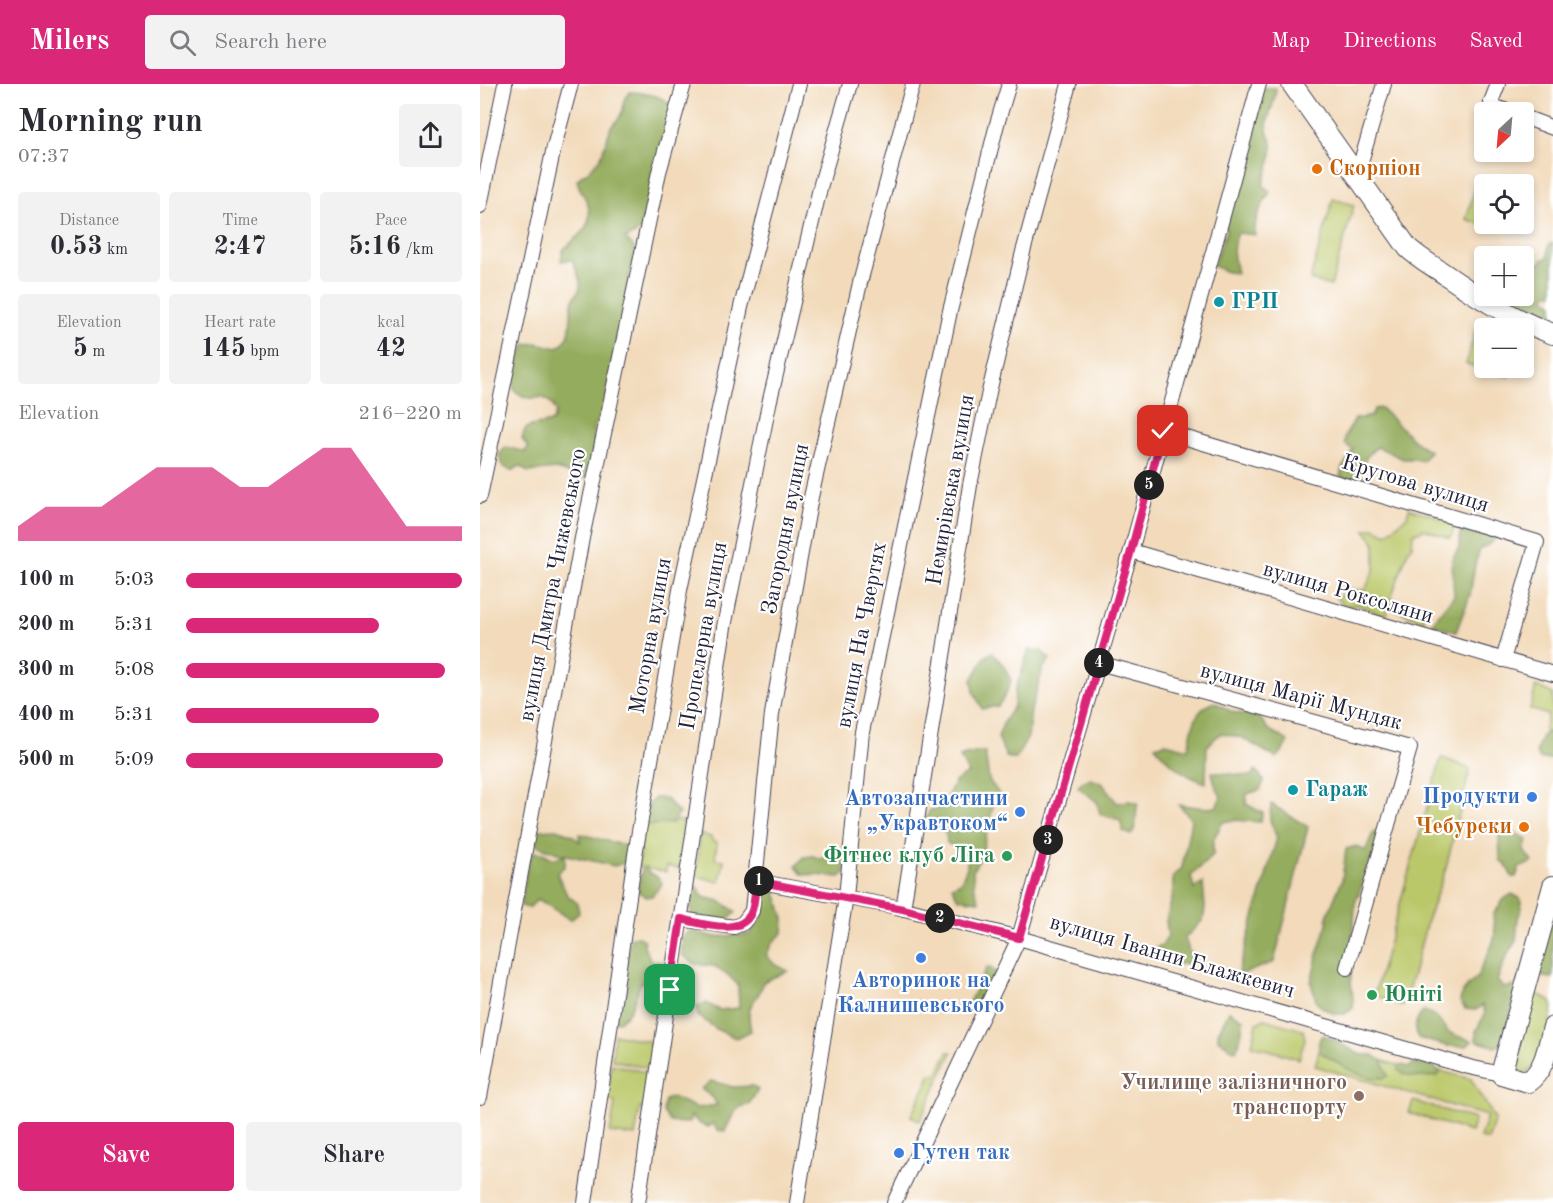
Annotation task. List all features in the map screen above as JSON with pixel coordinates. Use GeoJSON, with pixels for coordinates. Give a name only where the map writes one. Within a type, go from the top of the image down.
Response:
{"type":"FeatureCollection","features":[{"type":"Feature","properties":{"kind":"street"},"geometry":{"type":"LineString","coordinates":[[480,206],[505,84]]}},
{"type":"Feature","properties":{"kind":"street"},"geometry":{"type":"LineString","coordinates":[[480,496],[554,147],[572,84]]}},
{"type":"Feature","properties":{"kind":"street","name":"вулиця Дмитра Чижевського"},"geometry":{"type":"LineString","coordinates":[[480,1097],[582,538],[659,172],[684,84]]}},
{"type":"Feature","properties":{"kind":"street","name":"Моторна вулиця"},"geometry":{"type":"LineString","coordinates":[[585,1203],[635,855],[680,590],[741,307],[799,84]]}},
{"type":"Feature","properties":{"kind":"street","name":"Пропелерна вулиця"},"geometry":{"type":"LineString","coordinates":[[638,1203],[724,627],[762,438],[821,184],[850,84]]}},
{"type":"Feature","properties":{"kind":"street","name":"Загородня вулиця"},"geometry":{"type":"LineString","coordinates":[[681,919],[734,927],[743,923],[752,911],[772,714],[812,497],[860,283],[913,84]]}},
{"type":"Feature","properties":{"kind":"street","name":"вулиця На Чвертях"},"geometry":{"type":"LineString","coordinates":[[796,1203],[846,897],[862,732],[950,311],[1009,84]]}},
{"type":"Feature","properties":{"kind":"street","name":"Немирівська вулиця"},"geometry":{"type":"LineString","coordinates":[[903,909],[970,485],[989,392],[1023,252],[1069,84]]}},
{"type":"Feature","properties":{"kind":"street"},"geometry":{"type":"LineString","coordinates":[[894,1203],[1019,938],[1131,551],[1259,84]]}},
{"type":"Feature","properties":{"kind":"street"},"geometry":{"type":"LineString","coordinates":[[1292,84],[1397,234],[1417,256],[1480,297],[1536,328],[1553,334]]}},
{"type":"Feature","properties":{"kind":"street"},"geometry":{"type":"LineString","coordinates":[[1357,174],[1384,84]]}},
{"type":"Feature","properties":{"kind":"street"},"geometry":{"type":"LineString","coordinates":[[1491,102],[1498,84]]}},
{"type":"Feature","properties":{"kind":"street"},"geometry":{"type":"LineString","coordinates":[[1534,121],[1553,128]]}},
{"type":"Feature","properties":{"kind":"street","name":"Кругова вулиця"},"geometry":{"type":"LineString","coordinates":[[1163,431],[1537,542],[1503,660]]}},
{"type":"Feature","properties":{"kind":"street","name":"вулиця Роксоляни"},"geometry":{"type":"LineString","coordinates":[[1131,551],[1553,674]]}},
{"type":"Feature","properties":{"kind":"street","name":"вулиця Марії Мундяк"},"geometry":{"type":"LineString","coordinates":[[1099,663],[1410,748],[1347,968]]}},
{"type":"Feature","properties":{"kind":"street","name":"вулиця Іванни Блажкевич"},"geometry":{"type":"LineString","coordinates":[[756,881],[903,909],[1019,938],[1528,1082],[1535,1077],[1541,1067],[1553,1027]]}},
{"type":"Feature","properties":{"kind":"street"},"geometry":{"type":"LineString","coordinates":[[1501,1074],[1553,886]]}},
{"type":"Feature","properties":{"kind":"green space"},"geometry":{"type":"Polygon","coordinates":[[[1259,88],[1276,88],[1267,125],[1267,132],[1272,143],[1272,154],[1263,185],[1270,192],[1257,217],[1255,235],[1238,233],[1233,253],[1237,273],[1227,272],[1213,266],[1226,232],[1224,213],[1259,88]]]}},
{"type":"Feature","properties":{"kind":"green space"},"geometry":{"type":"Polygon","coordinates":[[[630,92],[662,98],[669,104],[672,114],[642,230],[625,239],[633,246],[636,256],[632,265],[604,412],[593,429],[593,461],[586,479],[556,469],[528,472],[520,466],[511,471],[502,465],[499,455],[506,447],[525,452],[528,447],[522,439],[525,429],[553,421],[556,411],[551,403],[542,397],[527,398],[514,390],[518,361],[526,344],[537,343],[557,348],[567,338],[571,307],[580,285],[572,260],[561,261],[563,250],[580,235],[589,218],[587,202],[577,180],[587,173],[601,157],[611,127],[618,120],[623,110],[624,100],[630,92]]]}},
{"type":"Feature","properties":{"kind":"green space"},"geometry":{"type":"Polygon","coordinates":[[[1474,192],[1474,222],[1466,219],[1474,192]]]}},
{"type":"Feature","properties":{"kind":"green space"},"geometry":{"type":"Polygon","coordinates":[[[1333,199],[1354,205],[1331,286],[1310,280],[1333,199]]]}},
{"type":"Feature","properties":{"kind":"green space"},"geometry":{"type":"Polygon","coordinates":[[[1553,244],[1553,293],[1547,293],[1546,297],[1553,304],[1553,325],[1546,318],[1524,306],[1534,306],[1534,264],[1541,263],[1548,257],[1548,246],[1553,244]]]}},
{"type":"Feature","properties":{"kind":"green space"},"geometry":{"type":"Polygon","coordinates":[[[1474,336],[1474,366],[1466,364],[1474,336]]]}},
{"type":"Feature","properties":{"kind":"green space"},"geometry":{"type":"Polygon","coordinates":[[[1381,408],[1418,444],[1430,451],[1422,461],[1403,459],[1378,447],[1367,457],[1359,480],[1350,481],[1340,476],[1353,450],[1345,444],[1345,436],[1355,419],[1372,416],[1374,409],[1381,408]]]}},
{"type":"Feature","properties":{"kind":"green space"},"geometry":{"type":"Polygon","coordinates":[[[1409,508],[1455,522],[1451,538],[1424,529],[1413,534],[1412,545],[1391,598],[1423,613],[1424,622],[1389,607],[1385,616],[1359,605],[1345,606],[1336,598],[1349,590],[1365,590],[1375,568],[1375,543],[1365,530],[1375,528],[1387,534],[1407,516],[1409,508]]]}},
{"type":"Feature","properties":{"kind":"green space"},"geometry":{"type":"Polygon","coordinates":[[[1460,524],[1497,537],[1480,549],[1470,595],[1456,632],[1431,624],[1454,596],[1452,560],[1460,545],[1460,524]]]}},
{"type":"Feature","properties":{"kind":"green space"},"geometry":{"type":"Polygon","coordinates":[[[1029,650],[1041,651],[1050,659],[1043,668],[1031,710],[1028,737],[1016,759],[1006,757],[998,737],[1004,721],[1014,706],[1015,691],[1029,650]]]}},
{"type":"Feature","properties":{"kind":"green space"},"geometry":{"type":"Polygon","coordinates":[[[992,652],[1004,666],[1011,681],[998,706],[982,709],[974,692],[972,680],[984,658],[992,652]]]}},
{"type":"Feature","properties":{"kind":"green space"},"geometry":{"type":"Polygon","coordinates":[[[1536,686],[1553,694],[1553,734],[1544,731],[1548,715],[1530,709],[1536,686]]]}},
{"type":"Feature","properties":{"kind":"green space"},"geometry":{"type":"Polygon","coordinates":[[[1215,702],[1232,712],[1259,717],[1268,729],[1288,741],[1282,752],[1276,758],[1243,738],[1221,733],[1207,746],[1206,783],[1178,769],[1155,746],[1166,743],[1188,749],[1198,715],[1207,705],[1215,702]]]}},
{"type":"Feature","properties":{"kind":"green space"},"geometry":{"type":"Polygon","coordinates":[[[1550,732],[1553,733],[1553,759],[1540,759],[1536,753],[1540,740],[1550,732]]]}},
{"type":"Feature","properties":{"kind":"green space"},"geometry":{"type":"Polygon","coordinates":[[[985,752],[989,780],[999,794],[993,806],[981,857],[973,870],[974,886],[979,901],[958,898],[952,886],[961,882],[967,867],[968,855],[947,843],[946,834],[926,818],[930,810],[941,808],[955,782],[968,773],[960,757],[985,752]]]}},
{"type":"Feature","properties":{"kind":"green space"},"geometry":{"type":"Polygon","coordinates":[[[1441,758],[1470,769],[1446,868],[1427,921],[1403,1006],[1374,995],[1441,758]]]}},
{"type":"Feature","properties":{"kind":"green space"},"geometry":{"type":"Polygon","coordinates":[[[1256,770],[1264,781],[1260,790],[1247,794],[1246,804],[1263,813],[1260,822],[1235,820],[1223,822],[1213,840],[1213,855],[1191,876],[1194,889],[1203,883],[1205,908],[1203,920],[1185,938],[1191,958],[1190,964],[1159,960],[1153,949],[1162,945],[1168,937],[1166,921],[1173,895],[1173,877],[1182,868],[1191,820],[1179,805],[1216,807],[1221,797],[1212,772],[1251,776],[1256,770]]]}},
{"type":"Feature","properties":{"kind":"green space"},"geometry":{"type":"Polygon","coordinates":[[[1090,779],[1102,783],[1117,803],[1129,801],[1138,803],[1135,827],[1131,835],[1123,831],[1120,820],[1100,814],[1097,802],[1078,787],[1082,782],[1090,779]]]}},
{"type":"Feature","properties":{"kind":"green space"},"geometry":{"type":"Polygon","coordinates":[[[655,798],[665,798],[679,813],[673,823],[642,826],[648,805],[655,798]]]}},
{"type":"Feature","properties":{"kind":"green space"},"geometry":{"type":"Polygon","coordinates":[[[1271,804],[1308,827],[1274,962],[1237,976],[1277,838],[1270,820],[1271,804]]]}},
{"type":"Feature","properties":{"kind":"green space"},"geometry":{"type":"Polygon","coordinates":[[[645,818],[688,822],[680,869],[667,866],[666,872],[638,867],[645,818]]]}},
{"type":"Feature","properties":{"kind":"green space"},"geometry":{"type":"Polygon","coordinates":[[[557,829],[572,835],[580,842],[579,834],[629,845],[633,850],[629,861],[615,866],[558,853],[539,846],[531,839],[536,830],[557,829]]]}},
{"type":"Feature","properties":{"kind":"green space"},"geometry":{"type":"Polygon","coordinates":[[[1374,831],[1382,834],[1355,903],[1351,978],[1353,1008],[1345,1014],[1335,1014],[1317,1003],[1311,983],[1328,914],[1342,880],[1346,849],[1356,846],[1365,851],[1374,831]]]}},
{"type":"Feature","properties":{"kind":"green space"},"geometry":{"type":"Polygon","coordinates":[[[1514,833],[1527,839],[1524,851],[1533,862],[1519,868],[1516,877],[1512,877],[1507,866],[1500,860],[1499,834],[1514,833]]]}},
{"type":"Feature","properties":{"kind":"green space"},"geometry":{"type":"Polygon","coordinates":[[[700,834],[711,837],[712,841],[717,843],[715,859],[724,860],[720,882],[696,876],[700,834]]]}},
{"type":"Feature","properties":{"kind":"green space"},"geometry":{"type":"Polygon","coordinates":[[[533,852],[543,853],[554,859],[565,855],[565,866],[557,873],[567,895],[577,903],[579,912],[571,920],[538,899],[529,908],[521,906],[527,867],[533,852]]]}},
{"type":"Feature","properties":{"kind":"green space"},"geometry":{"type":"Polygon","coordinates":[[[831,854],[844,859],[845,873],[840,877],[802,874],[796,866],[804,857],[813,856],[821,859],[831,854]]]}},
{"type":"Feature","properties":{"kind":"green space"},"geometry":{"type":"Polygon","coordinates":[[[643,867],[658,877],[662,884],[652,896],[646,897],[637,890],[643,867]]]}},
{"type":"Feature","properties":{"kind":"green space"},"geometry":{"type":"Polygon","coordinates":[[[697,886],[703,897],[720,901],[736,912],[723,922],[695,923],[690,909],[690,900],[697,886]]]}},
{"type":"Feature","properties":{"kind":"green space"},"geometry":{"type":"Polygon","coordinates":[[[768,892],[776,892],[784,919],[783,933],[773,942],[766,955],[774,964],[788,971],[763,982],[761,990],[750,1007],[751,1031],[736,1038],[718,1030],[698,1016],[697,1007],[706,1003],[719,1010],[739,1008],[738,985],[714,966],[695,964],[682,955],[682,937],[690,931],[715,937],[750,934],[762,918],[763,900],[768,892]]]}},
{"type":"Feature","properties":{"kind":"green space"},"geometry":{"type":"Polygon","coordinates":[[[1512,894],[1521,899],[1522,908],[1518,918],[1516,941],[1506,957],[1497,981],[1504,988],[1513,986],[1515,995],[1504,1042],[1496,1047],[1476,1041],[1476,1031],[1485,1014],[1483,1005],[1476,1010],[1465,1009],[1460,1001],[1463,991],[1477,977],[1492,945],[1495,935],[1493,915],[1504,899],[1512,894]]]}},
{"type":"Feature","properties":{"kind":"green space"},"geometry":{"type":"Polygon","coordinates":[[[1553,906],[1553,978],[1543,977],[1538,969],[1553,906]]]}},
{"type":"Feature","properties":{"kind":"green space"},"geometry":{"type":"Polygon","coordinates":[[[638,936],[644,940],[644,946],[651,960],[673,965],[667,986],[641,982],[629,1011],[621,1020],[615,1022],[615,1009],[626,986],[625,966],[631,938],[638,936]]]}},
{"type":"Feature","properties":{"kind":"green space"},"geometry":{"type":"Polygon","coordinates":[[[987,967],[998,975],[984,1004],[976,1010],[967,1006],[987,967]]]}},
{"type":"Feature","properties":{"kind":"green space"},"geometry":{"type":"Polygon","coordinates":[[[1540,995],[1551,1002],[1553,1007],[1547,1034],[1536,1065],[1530,1070],[1521,1072],[1513,1063],[1532,996],[1540,995]]]}},
{"type":"Feature","properties":{"kind":"green space"},"geometry":{"type":"Polygon","coordinates":[[[1229,1011],[1243,1019],[1236,1050],[1218,1039],[1218,1033],[1229,1011]]]}},
{"type":"Feature","properties":{"kind":"green space"},"geometry":{"type":"Polygon","coordinates":[[[1424,1011],[1436,1018],[1450,1033],[1472,1041],[1467,1046],[1447,1046],[1418,1038],[1416,1023],[1424,1011]]]}},
{"type":"Feature","properties":{"kind":"green space"},"geometry":{"type":"Polygon","coordinates":[[[1264,1019],[1303,1030],[1305,1039],[1299,1059],[1252,1045],[1257,1023],[1264,1019]]]}},
{"type":"Feature","properties":{"kind":"green space"},"geometry":{"type":"Polygon","coordinates":[[[614,1034],[661,1044],[657,1070],[612,1060],[614,1034]]]}},
{"type":"Feature","properties":{"kind":"green space"},"geometry":{"type":"Polygon","coordinates":[[[1324,1035],[1362,1055],[1373,1055],[1382,1061],[1388,1076],[1372,1078],[1334,1061],[1319,1051],[1320,1040],[1324,1035]]]}},
{"type":"Feature","properties":{"kind":"green space"},"geometry":{"type":"Polygon","coordinates":[[[1321,1043],[1411,1069],[1413,1064],[1471,1079],[1495,1119],[1488,1140],[1480,1138],[1487,1116],[1315,1066],[1321,1043]]]}},
{"type":"Feature","properties":{"kind":"green space"},"geometry":{"type":"Polygon","coordinates":[[[948,1052],[952,1052],[920,1121],[911,1116],[931,1074],[936,1075],[948,1052]]]}},
{"type":"Feature","properties":{"kind":"green space"},"geometry":{"type":"Polygon","coordinates":[[[611,1064],[657,1075],[651,1109],[640,1108],[635,1136],[610,1133],[615,1102],[607,1100],[611,1064]]]}},
{"type":"Feature","properties":{"kind":"green space"},"geometry":{"type":"Polygon","coordinates":[[[1413,1064],[1432,1065],[1440,1073],[1438,1076],[1417,1077],[1398,1070],[1399,1066],[1409,1067],[1413,1064]]]}},
{"type":"Feature","properties":{"kind":"green space"},"geometry":{"type":"Polygon","coordinates":[[[711,1081],[733,1087],[753,1086],[758,1090],[749,1104],[740,1107],[734,1113],[725,1131],[717,1130],[713,1123],[708,1127],[700,1124],[691,1116],[689,1123],[670,1122],[663,1112],[665,1100],[672,1097],[697,1108],[717,1105],[713,1098],[701,1089],[711,1081]]]}},
{"type":"Feature","properties":{"kind":"green space"},"geometry":{"type":"Polygon","coordinates":[[[1413,1101],[1475,1119],[1471,1132],[1409,1113],[1413,1101]]]}},
{"type":"Feature","properties":{"kind":"place","name":"Скорпіон"},"geometry":{"type":"Point","coordinates":[1317,169]}},
{"type":"Feature","properties":{"kind":"place","name":"ГРП"},"geometry":{"type":"Point","coordinates":[1219,302]}},
{"type":"Feature","properties":{"kind":"place","name":"Гараж"},"geometry":{"type":"Point","coordinates":[1293,790]}},
{"type":"Feature","properties":{"kind":"place","name":"Продукти"},"geometry":{"type":"Point","coordinates":[1532,797]}},
{"type":"Feature","properties":{"kind":"place","name":"Автозапчастини „Укравтоком“"},"geometry":{"type":"Point","coordinates":[1020,812]}},
{"type":"Feature","properties":{"kind":"place","name":"Чебуреки"},"geometry":{"type":"Point","coordinates":[1524,827]}},
{"type":"Feature","properties":{"kind":"place","name":"Фітнес клуб Ліга"},"geometry":{"type":"Point","coordinates":[1007,856]}},
{"type":"Feature","properties":{"kind":"place","name":"Авторинок на Калнишевського"},"geometry":{"type":"Point","coordinates":[921,958]}},
{"type":"Feature","properties":{"kind":"place","name":"Юніті"},"geometry":{"type":"Point","coordinates":[1372,995]}},
{"type":"Feature","properties":{"kind":"place","name":"Училище залізничного транспорту"},"geometry":{"type":"Point","coordinates":[1359,1096]}},
{"type":"Feature","properties":{"kind":"place","name":"Гутен так"},"geometry":{"type":"Point","coordinates":[899,1153]}},
{"type":"Feature","properties":{"kind":"route"},"geometry":{"type":"LineString","coordinates":[[670,990],[681,919],[734,927],[743,923],[752,911],[756,881],[903,909],[1019,938],[1131,551],[1163,431]]}}]}
